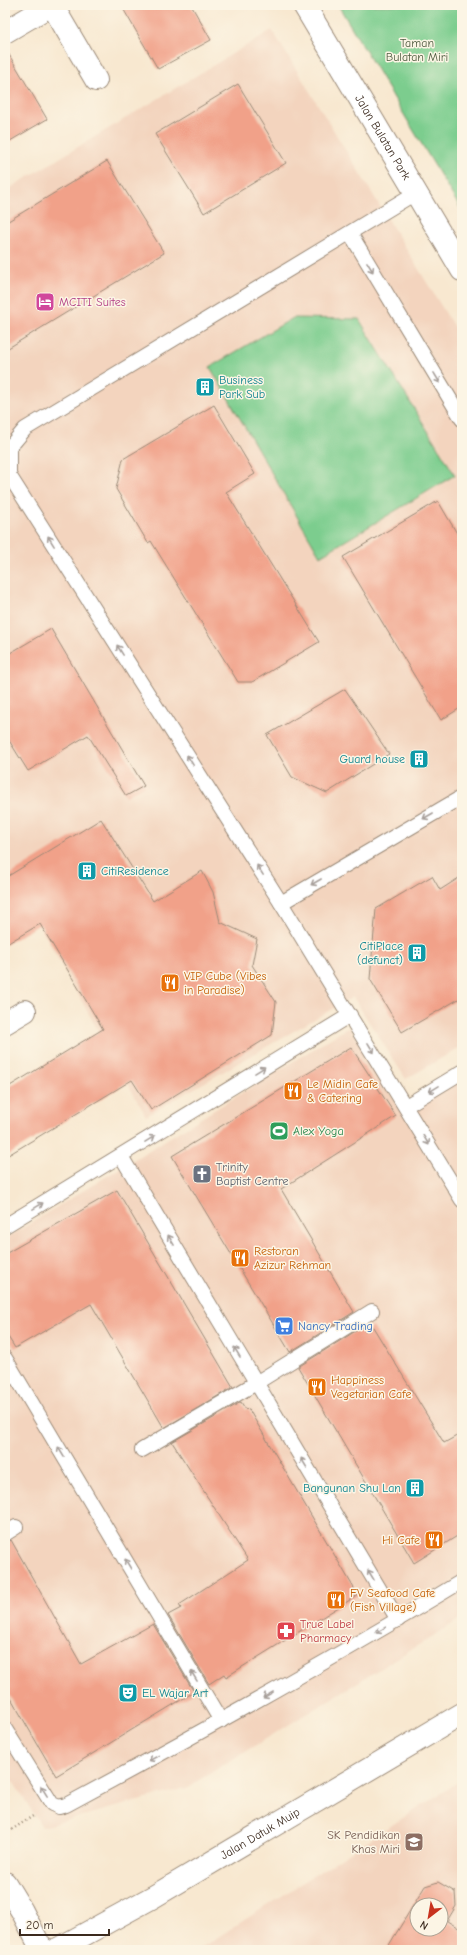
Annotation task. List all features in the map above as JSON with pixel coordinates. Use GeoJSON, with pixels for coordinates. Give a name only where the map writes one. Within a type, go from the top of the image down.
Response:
{"type":"FeatureCollection","features":[{"type":"Feature","properties":{"kind":"street"},"geometry":{"type":"LineString","coordinates":[[5,32],[51,5],[96,80]]}},
{"type":"Feature","properties":{"kind":"street","name":"Jalan Bulatan Park"},"geometry":{"type":"LineString","coordinates":[[304,5],[417,192],[462,270]]}},
{"type":"Feature","properties":{"kind":"street"},"geometry":{"type":"LineString","coordinates":[[5,1023],[25,1011]]}},
{"type":"Feature","properties":{"kind":"street","name":"Jalan Datuk Muip"},"geometry":{"type":"LineString","coordinates":[[56,1950],[160,1893],[462,1714]]}},
{"type":"Feature","properties":{"kind":"street"},"geometry":{"type":"LineString","coordinates":[[5,1883],[22,1911],[42,1950]]}},
{"type":"Feature","properties":{"kind":"lane"},"geometry":{"type":"LineString","coordinates":[[417,192],[25,429],[9,448],[9,475],[281,903],[462,1200]]}},
{"type":"Feature","properties":{"kind":"lane"},"geometry":{"type":"LineString","coordinates":[[350,233],[462,419]]}},
{"type":"Feature","properties":{"kind":"lane"},"geometry":{"type":"LineString","coordinates":[[281,903],[462,797]]}},
{"type":"Feature","properties":{"kind":"lane"},"geometry":{"type":"LineString","coordinates":[[5,1226],[350,1015]]}},
{"type":"Feature","properties":{"kind":"lane"},"geometry":{"type":"LineString","coordinates":[[406,1106],[462,1072]]}},
{"type":"Feature","properties":{"kind":"lane"},"geometry":{"type":"LineString","coordinates":[[121,1156],[398,1620]]}},
{"type":"Feature","properties":{"kind":"lane"},"geometry":{"type":"LineString","coordinates":[[142,1450],[256,1383],[372,1311]]}},
{"type":"Feature","properties":{"kind":"lane"},"geometry":{"type":"LineString","coordinates":[[5,1358],[221,1721]]}},
{"type":"Feature","properties":{"kind":"lane"},"geometry":{"type":"LineString","coordinates":[[5,1729],[52,1804],[59,1807],[66,1805],[221,1721],[398,1620],[462,1581]]}},
{"type":"Feature","properties":{"kind":"path"},"geometry":{"type":"LineString","coordinates":[[5,1834],[52,1804]]}},
{"type":"Feature","properties":{"kind":"shaded area"},"geometry":{"type":"Polygon","coordinates":[[[272,30],[462,340],[462,1046],[406,1079],[353,997],[146,1116],[5,864],[5,191],[272,30]]]}},
{"type":"Feature","properties":{"kind":"shaded area"},"geometry":{"type":"Polygon","coordinates":[[[349,1027],[404,1113],[462,1077],[462,1618],[186,1788],[42,1827],[5,1769],[5,1239],[349,1027]]]}},
{"type":"Feature","properties":{"kind":"shaded area","name":"SK Pendidikan Khas Miri"},"geometry":{"type":"Polygon","coordinates":[[[462,1780],[462,1950],[198,1950],[462,1780]]]}},
{"type":"Feature","properties":{"kind":"green space","name":"Taman Bulatan Miri"},"geometry":{"type":"Polygon","coordinates":[[[338,5],[462,5],[462,211],[338,5]]]}},
{"type":"Feature","properties":{"kind":"green space"},"geometry":{"type":"Polygon","coordinates":[[[293,318],[359,319],[455,475],[320,556],[210,367],[293,318]]]}},
{"type":"Feature","properties":{"kind":"building"},"geometry":{"type":"Polygon","coordinates":[[[121,5],[191,5],[211,40],[158,69],[121,5]]]}},
{"type":"Feature","properties":{"kind":"building"},"geometry":{"type":"Polygon","coordinates":[[[5,48],[47,119],[5,144],[5,48]]]}},
{"type":"Feature","properties":{"kind":"building"},"geometry":{"type":"Polygon","coordinates":[[[238,84],[286,163],[204,213],[155,134],[238,84]]]}},
{"type":"Feature","properties":{"kind":"building","name":"MCITI Suites"},"geometry":{"type":"Polygon","coordinates":[[[107,161],[164,253],[5,350],[5,223],[107,161]]]}},
{"type":"Feature","properties":{"kind":"building"},"geometry":{"type":"Polygon","coordinates":[[[214,405],[255,474],[226,492],[319,642],[252,682],[238,682],[151,541],[148,543],[116,489],[123,459],[214,405]]]}},
{"type":"Feature","properties":{"kind":"building"},"geometry":{"type":"Polygon","coordinates":[[[438,501],[462,542],[462,707],[441,720],[343,557],[438,501]]]}},
{"type":"Feature","properties":{"kind":"building"},"geometry":{"type":"Polygon","coordinates":[[[51,629],[144,786],[126,796],[88,735],[28,771],[5,734],[5,656],[51,629]]]}},
{"type":"Feature","properties":{"kind":"building"},"geometry":{"type":"Polygon","coordinates":[[[345,689],[389,754],[327,793],[292,777],[267,735],[345,689]]]}},
{"type":"Feature","properties":{"kind":"building"},"geometry":{"type":"Polygon","coordinates":[[[101,819],[153,901],[202,871],[213,892],[220,922],[257,939],[252,965],[276,1002],[272,1035],[151,1110],[132,1080],[5,1157],[5,1089],[103,1029],[40,924],[5,945],[5,878],[101,819]]]}},
{"type":"Feature","properties":{"kind":"building","name":"CitiPlace (defunct)"},"geometry":{"type":"Polygon","coordinates":[[[432,876],[440,890],[462,876],[462,997],[402,1032],[370,979],[376,909],[432,876]]]}},
{"type":"Feature","properties":{"kind":"building"},"geometry":{"type":"Polygon","coordinates":[[[351,1047],[396,1116],[281,1189],[354,1312],[290,1352],[172,1156],[351,1047]]]}},
{"type":"Feature","properties":{"kind":"building"},"geometry":{"type":"Polygon","coordinates":[[[117,1190],[233,1387],[164,1428],[91,1304],[15,1348],[5,1332],[5,1254],[117,1190]]]}},
{"type":"Feature","properties":{"kind":"building","name":"Bangunan Shu Lan"},"geometry":{"type":"Polygon","coordinates":[[[362,1327],[365,1331],[373,1327],[444,1443],[462,1433],[462,1533],[414,1563],[298,1367],[362,1327]]]}},
{"type":"Feature","properties":{"kind":"building"},"geometry":{"type":"Polygon","coordinates":[[[241,1402],[246,1410],[248,1408],[358,1595],[226,1677],[224,1674],[209,1684],[168,1615],[181,1608],[179,1605],[248,1560],[172,1442],[241,1402]]]}},
{"type":"Feature","properties":{"kind":"building"},"geometry":{"type":"Polygon","coordinates":[[[11,1540],[81,1664],[153,1624],[194,1692],[56,1776],[5,1688],[5,1542],[11,1540]]]}},
{"type":"Feature","properties":{"kind":"building"},"geometry":{"type":"Polygon","coordinates":[[[438,1882],[455,1892],[456,1906],[449,1918],[449,1897],[418,1897],[425,1886],[438,1882]]]}},
{"type":"Feature","properties":{"kind":"building"},"geometry":{"type":"Polygon","coordinates":[[[409,1912],[409,1937],[449,1937],[449,1922],[462,1930],[462,1950],[386,1950],[409,1912]]]}},
{"type":"Feature","properties":{"kind":"place","name":"MCITI Suites"},"geometry":{"type":"Point","coordinates":[45,302]}},
{"type":"Feature","properties":{"kind":"place","name":"Business Park Sub"},"geometry":{"type":"Point","coordinates":[205,387]}},
{"type":"Feature","properties":{"kind":"place","name":"Guard house"},"geometry":{"type":"Point","coordinates":[419,759]}},
{"type":"Feature","properties":{"kind":"place","name":"CitiResidence"},"geometry":{"type":"Point","coordinates":[87,871]}},
{"type":"Feature","properties":{"kind":"place","name":"CitiPlace (defunct)"},"geometry":{"type":"Point","coordinates":[417,953]}},
{"type":"Feature","properties":{"kind":"place","name":"VIP Cube (Vibes in Paradise)"},"geometry":{"type":"Point","coordinates":[170,983]}},
{"type":"Feature","properties":{"kind":"place","name":"Le Midin Cafe & Catering"},"geometry":{"type":"Point","coordinates":[293,1091]}},
{"type":"Feature","properties":{"kind":"place","name":"Alex Yoga"},"geometry":{"type":"Point","coordinates":[279,1131]}},
{"type":"Feature","properties":{"kind":"place","name":"Trinity Baptist Centre"},"geometry":{"type":"Point","coordinates":[202,1174]}},
{"type":"Feature","properties":{"kind":"place","name":"Restoran Azizur Rehman"},"geometry":{"type":"Point","coordinates":[240,1258]}},
{"type":"Feature","properties":{"kind":"place","name":"Nancy Trading"},"geometry":{"type":"Point","coordinates":[284,1326]}},
{"type":"Feature","properties":{"kind":"place","name":"Happiness Vegetarian Cafe"},"geometry":{"type":"Point","coordinates":[317,1387]}},
{"type":"Feature","properties":{"kind":"place","name":"Bangunan Shu Lan"},"geometry":{"type":"Point","coordinates":[415,1488]}},
{"type":"Feature","properties":{"kind":"place","name":"Hi Cafe"},"geometry":{"type":"Point","coordinates":[434,1540]}},
{"type":"Feature","properties":{"kind":"place","name":"FV Seafood Cafe (Fish Village)"},"geometry":{"type":"Point","coordinates":[336,1600]}},
{"type":"Feature","properties":{"kind":"place","name":"True Label Pharmacy"},"geometry":{"type":"Point","coordinates":[286,1631]}},
{"type":"Feature","properties":{"kind":"place","name":"EL Wajar Art"},"geometry":{"type":"Point","coordinates":[128,1693]}},
{"type":"Feature","properties":{"kind":"place","name":"SK Pendidikan Khas Miri"},"geometry":{"type":"Point","coordinates":[414,1842]}}]}
